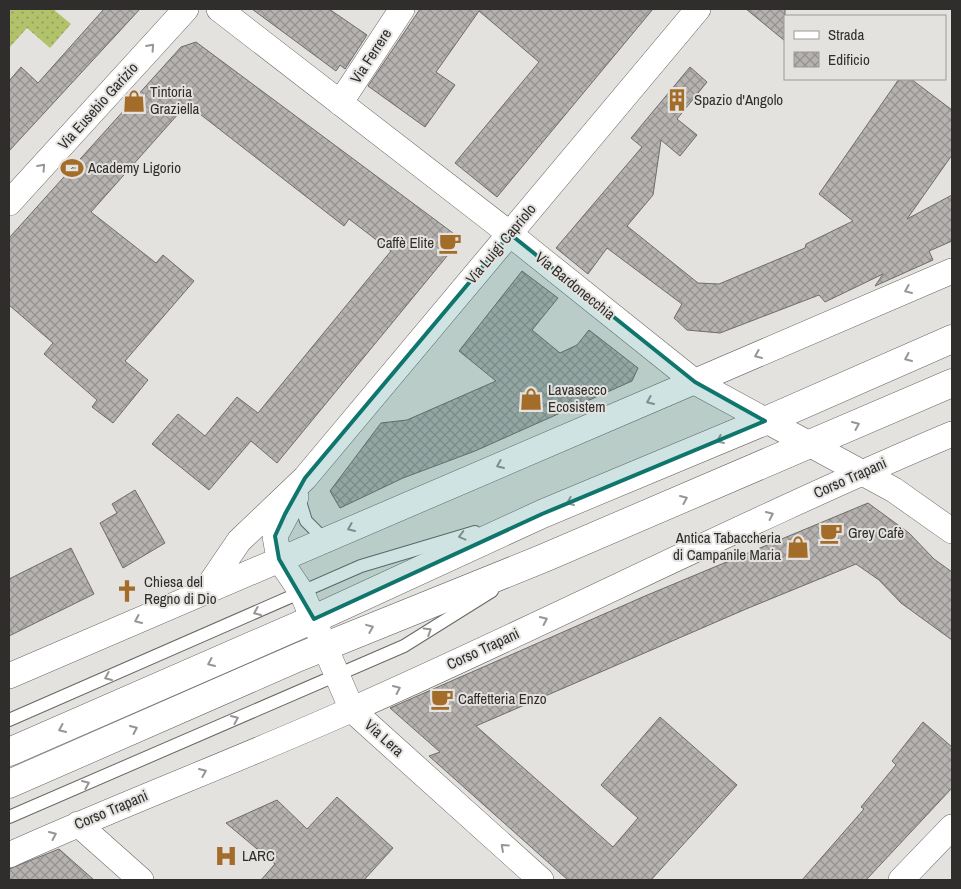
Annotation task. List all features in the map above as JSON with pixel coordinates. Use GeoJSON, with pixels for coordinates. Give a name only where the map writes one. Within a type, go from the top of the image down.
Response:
{"type":"FeatureCollection","features":[{"type":"Feature","properties":{"kind":"main road"},"geometry":{"type":"LineString","coordinates":[[9,752],[314,619],[542,514],[765,421],[952,339]]}},
{"type":"Feature","properties":{"kind":"main road"},"geometry":{"type":"LineString","coordinates":[[9,784],[325,646],[544,558],[812,445],[952,383]]}},
{"type":"Feature","properties":{"kind":"street","name":"Via Eusebio Garizio"},"geometry":{"type":"LineString","coordinates":[[9,203],[186,9]]}},
{"type":"Feature","properties":{"kind":"street","name":"Via Bardonecchia"},"geometry":{"type":"LineString","coordinates":[[219,9],[510,234],[695,382],[863,472],[894,490],[952,531]]}},
{"type":"Feature","properties":{"kind":"street","name":"Via Ferrere"},"geometry":{"type":"LineString","coordinates":[[340,103],[402,9]]}},
{"type":"Feature","properties":{"kind":"street","name":"Via Luigi Capriolo"},"geometry":{"type":"LineString","coordinates":[[205,591],[240,541],[301,486],[698,9]]}},
{"type":"Feature","properties":{"kind":"street"},"geometry":{"type":"LineString","coordinates":[[9,676],[324,539],[952,271]]}},
{"type":"Feature","properties":{"kind":"street","name":"Corso Trapani"},"geometry":{"type":"LineString","coordinates":[[9,855],[78,824],[352,710],[863,472],[952,434]]}},
{"type":"Feature","properties":{"kind":"street","name":"Via Luigi Capriolo"},"geometry":{"type":"LineString","coordinates":[[279,559],[275,536],[301,486]]}},
{"type":"Feature","properties":{"kind":"street","name":"Via Lera"},"geometry":{"type":"LineString","coordinates":[[279,559],[302,593],[352,710],[540,880]]}},
{"type":"Feature","properties":{"kind":"street"},"geometry":{"type":"LineString","coordinates":[[78,824],[141,880]]}},
{"type":"Feature","properties":{"kind":"street"},"geometry":{"type":"LineString","coordinates":[[901,880],[952,827]]}},
{"type":"Feature","properties":{"kind":"lane"},"geometry":{"type":"LineString","coordinates":[[301,486],[306,521],[324,539]]}},
{"type":"Feature","properties":{"kind":"lane"},"geometry":{"type":"LineString","coordinates":[[9,720],[361,566],[542,514]]}},
{"type":"Feature","properties":{"kind":"lane"},"geometry":{"type":"LineString","coordinates":[[9,817],[404,646],[544,558]]}},
{"type":"Feature","properties":{"kind":"highlighted area"},"geometry":{"type":"Polygon","coordinates":[[[510,234],[695,382],[765,421],[542,514],[314,619],[279,559],[275,536],[285,514],[305,478],[510,234]]]}},
{"type":"Feature","properties":{"kind":"green space"},"geometry":{"type":"Polygon","coordinates":[[[9,9],[53,9],[71,24],[50,48],[27,28],[9,48],[9,9]]]}},
{"type":"Feature","properties":{"kind":"building"},"geometry":{"type":"Polygon","coordinates":[[[104,9],[140,9],[9,151],[9,81],[21,67],[38,83],[104,9]]]}},
{"type":"Feature","properties":{"kind":"building"},"geometry":{"type":"Polygon","coordinates":[[[252,9],[329,9],[367,35],[345,69],[340,65],[336,71],[252,9]]]}},
{"type":"Feature","properties":{"kind":"building"},"geometry":{"type":"Polygon","coordinates":[[[420,9],[653,9],[497,197],[455,163],[539,62],[479,11],[436,72],[455,85],[425,127],[368,86],[420,9]]]}},
{"type":"Feature","properties":{"kind":"building"},"geometry":{"type":"Polygon","coordinates":[[[746,9],[785,9],[784,40],[746,9]]]}},
{"type":"Feature","properties":{"kind":"building"},"geometry":{"type":"Polygon","coordinates":[[[196,42],[461,239],[277,463],[251,441],[209,490],[152,444],[178,414],[205,436],[237,397],[258,413],[391,251],[349,219],[344,226],[187,104],[91,212],[156,263],[163,255],[194,281],[125,361],[148,380],[113,423],[92,407],[97,400],[44,354],[53,343],[9,305],[9,238],[181,47],[196,42]]]}},
{"type":"Feature","properties":{"kind":"building"},"geometry":{"type":"Polygon","coordinates":[[[690,67],[707,82],[677,119],[697,135],[680,156],[661,140],[653,195],[627,226],[698,283],[719,284],[805,248],[806,244],[853,221],[819,194],[898,80],[912,80],[952,110],[952,155],[907,219],[952,195],[952,241],[929,251],[933,260],[875,286],[883,274],[825,302],[819,295],[720,333],[687,330],[674,318],[682,304],[607,248],[588,274],[556,248],[642,147],[631,138],[690,67]]]}},
{"type":"Feature","properties":{"kind":"building"},"geometry":{"type":"Polygon","coordinates":[[[522,271],[558,298],[532,330],[560,353],[577,345],[589,330],[638,368],[632,381],[475,451],[403,478],[340,508],[330,491],[381,423],[407,420],[496,381],[459,351],[522,271]]]}},
{"type":"Feature","properties":{"kind":"building"},"geometry":{"type":"Polygon","coordinates":[[[135,490],[165,543],[123,568],[100,523],[117,513],[112,504],[135,490]]]}},
{"type":"Feature","properties":{"kind":"building"},"geometry":{"type":"Polygon","coordinates":[[[868,503],[909,533],[934,559],[952,572],[952,640],[901,603],[879,580],[856,564],[746,609],[476,726],[613,847],[638,818],[601,785],[660,717],[737,785],[651,880],[568,880],[429,756],[440,752],[390,708],[645,596],[868,503]]]}},
{"type":"Feature","properties":{"kind":"building"},"geometry":{"type":"Polygon","coordinates":[[[71,548],[94,594],[9,636],[9,579],[71,548]]]}},
{"type":"Feature","properties":{"kind":"building"},"geometry":{"type":"Polygon","coordinates":[[[923,722],[952,747],[952,788],[866,880],[802,880],[864,809],[861,807],[896,765],[892,761],[923,722]]]}},
{"type":"Feature","properties":{"kind":"building"},"geometry":{"type":"Polygon","coordinates":[[[337,797],[393,848],[364,880],[261,880],[275,864],[226,823],[277,800],[307,829],[337,797]]]}},
{"type":"Feature","properties":{"kind":"building"},"geometry":{"type":"Polygon","coordinates":[[[59,849],[94,880],[9,880],[9,869],[59,849]]]}},
{"type":"Feature","properties":{"kind":"place","name":"Spazio d'Angolo"},"geometry":{"type":"Point","coordinates":[677,100]}},
{"type":"Feature","properties":{"kind":"place","name":"Tintoria Graziella"},"geometry":{"type":"Point","coordinates":[134,101]}},
{"type":"Feature","properties":{"kind":"place","name":"Academy Ligorio"},"geometry":{"type":"Point","coordinates":[72,168]}},
{"type":"Feature","properties":{"kind":"place","name":"Caffè Elite"},"geometry":{"type":"Point","coordinates":[450,243]}},
{"type":"Feature","properties":{"kind":"place","name":"Lavasecco Ecosistem"},"geometry":{"type":"Point","coordinates":[531,399]}},
{"type":"Feature","properties":{"kind":"place","name":"Grey Cafè"},"geometry":{"type":"Point","coordinates":[831,533]}},
{"type":"Feature","properties":{"kind":"place","name":"Antica Tabaccheria di Campanile Maria"},"geometry":{"type":"Point","coordinates":[798,547]}},
{"type":"Feature","properties":{"kind":"place","name":"Chiesa del Regno di Dio"},"geometry":{"type":"Point","coordinates":[127,591]}},
{"type":"Feature","properties":{"kind":"place","name":"Caffetteria Enzo"},"geometry":{"type":"Point","coordinates":[442,699]}},
{"type":"Feature","properties":{"kind":"place","name":"LARC"},"geometry":{"type":"Point","coordinates":[226,856]}}]}
